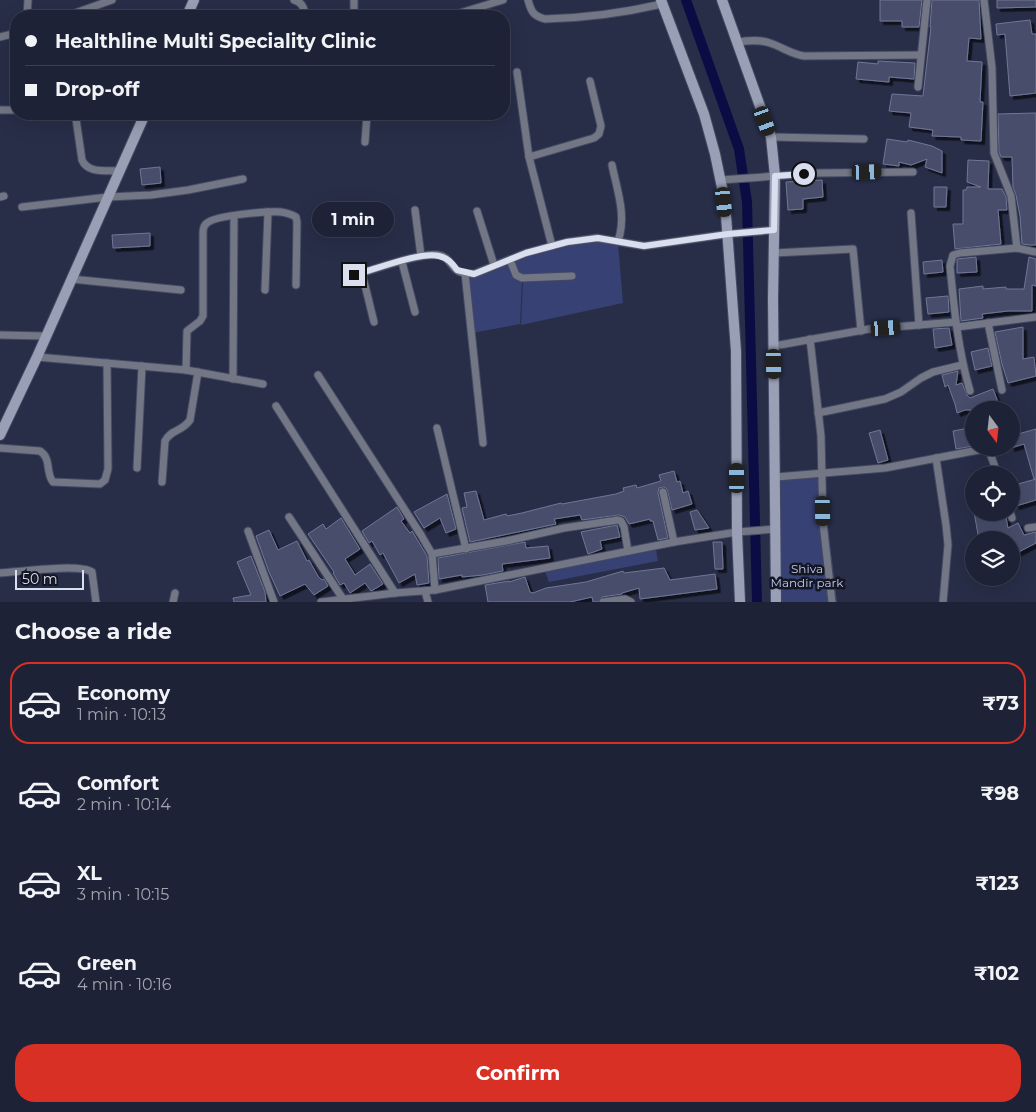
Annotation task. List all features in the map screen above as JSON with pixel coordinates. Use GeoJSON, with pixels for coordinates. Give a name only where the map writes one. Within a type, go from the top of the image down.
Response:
{"type":"FeatureCollection","features":[{"type":"Feature","properties":{"kind":"street"},"geometry":{"type":"LineString","coordinates":[[84,10],[112,0]]}},
{"type":"Feature","properties":{"kind":"street"},"geometry":{"type":"LineString","coordinates":[[294,0],[299,1],[304,10]]}},
{"type":"Feature","properties":{"kind":"street"},"geometry":{"type":"LineString","coordinates":[[478,10],[503,0]]}},
{"type":"Feature","properties":{"kind":"street"},"geometry":{"type":"LineString","coordinates":[[528,0],[531,11],[537,17],[545,19],[601,16],[626,12],[662,2],[704,114],[720,180],[728,234],[736,351],[737,532],[740,602]]}},
{"type":"Feature","properties":{"kind":"street"},"geometry":{"type":"LineString","coordinates":[[722,0],[771,137],[775,176],[776,602]]}},
{"type":"Feature","properties":{"kind":"street"},"geometry":{"type":"LineString","coordinates":[[918,87],[927,0]]}},
{"type":"Feature","properties":{"kind":"street"},"geometry":{"type":"LineString","coordinates":[[984,0],[992,68],[994,153],[1011,196],[1016,248]]}},
{"type":"Feature","properties":{"kind":"street"},"geometry":{"type":"LineString","coordinates":[[737,42],[760,40],[793,54],[804,56],[920,55]]}},
{"type":"Feature","properties":{"kind":"street"},"geometry":{"type":"LineString","coordinates":[[517,72],[529,157],[552,246]]}},
{"type":"Feature","properties":{"kind":"street"},"geometry":{"type":"LineString","coordinates":[[529,157],[594,138],[599,134],[601,126],[590,81]]}},
{"type":"Feature","properties":{"kind":"street"},"geometry":{"type":"LineString","coordinates":[[76,120],[82,160],[85,166],[92,170],[120,171]]}},
{"type":"Feature","properties":{"kind":"street"},"geometry":{"type":"LineString","coordinates":[[0,435],[37,358],[45,336],[142,120]]}},
{"type":"Feature","properties":{"kind":"street"},"geometry":{"type":"LineString","coordinates":[[365,142],[367,120]]}},
{"type":"Feature","properties":{"kind":"street"},"geometry":{"type":"LineString","coordinates":[[771,137],[864,140]]}},
{"type":"Feature","properties":{"kind":"street"},"geometry":{"type":"LineString","coordinates":[[612,165],[623,215],[622,230],[618,241]]}},
{"type":"Feature","properties":{"kind":"street"},"geometry":{"type":"LineString","coordinates":[[720,180],[775,176],[914,172]]}},
{"type":"Feature","properties":{"kind":"street"},"geometry":{"type":"LineString","coordinates":[[22,207],[188,190],[243,179]]}},
{"type":"Feature","properties":{"kind":"street"},"geometry":{"type":"LineString","coordinates":[[415,210],[421,256]]}},
{"type":"Feature","properties":{"kind":"street"},"geometry":{"type":"LineString","coordinates":[[477,211],[494,266]]}},
{"type":"Feature","properties":{"kind":"street"},"geometry":{"type":"LineString","coordinates":[[265,290],[268,212]]}},
{"type":"Feature","properties":{"kind":"street"},"geometry":{"type":"LineString","coordinates":[[186,370],[187,331],[200,321],[203,316],[204,226],[208,222],[214,219],[268,212],[291,214],[296,217],[296,285]]}},
{"type":"Feature","properties":{"kind":"street"},"geometry":{"type":"LineString","coordinates":[[911,213],[919,325]]}},
{"type":"Feature","properties":{"kind":"street"},"geometry":{"type":"LineString","coordinates":[[233,379],[234,216]]}},
{"type":"Feature","properties":{"kind":"street"},"geometry":{"type":"LineString","coordinates":[[354,275],[421,256],[437,255],[451,261],[457,270],[474,274],[510,260],[567,242],[598,238],[644,246],[728,234],[774,230]]}},
{"type":"Feature","properties":{"kind":"street"},"geometry":{"type":"LineString","coordinates":[[774,253],[853,248],[861,330]]}},
{"type":"Feature","properties":{"kind":"street"},"geometry":{"type":"LineString","coordinates":[[970,390],[962,365],[956,325],[950,266],[953,255],[1016,248],[1036,252]]}},
{"type":"Feature","properties":{"kind":"street"},"geometry":{"type":"LineString","coordinates":[[510,260],[516,275],[522,278],[572,276]]}},
{"type":"Feature","properties":{"kind":"street"},"geometry":{"type":"LineString","coordinates":[[402,262],[415,312]]}},
{"type":"Feature","properties":{"kind":"street"},"geometry":{"type":"LineString","coordinates":[[362,273],[374,322]]}},
{"type":"Feature","properties":{"kind":"street"},"geometry":{"type":"LineString","coordinates":[[465,273],[483,443]]}},
{"type":"Feature","properties":{"kind":"street"},"geometry":{"type":"LineString","coordinates":[[71,279],[181,290]]}},
{"type":"Feature","properties":{"kind":"street"},"geometry":{"type":"LineString","coordinates":[[774,346],[861,330],[919,325],[988,323],[1036,316]]}},
{"type":"Feature","properties":{"kind":"street"},"geometry":{"type":"LineString","coordinates":[[988,323],[1002,390]]}},
{"type":"Feature","properties":{"kind":"street"},"geometry":{"type":"LineString","coordinates":[[0,335],[45,336]]}},
{"type":"Feature","properties":{"kind":"street"},"geometry":{"type":"LineString","coordinates":[[810,339],[818,413],[823,523],[832,602]]}},
{"type":"Feature","properties":{"kind":"street"},"geometry":{"type":"LineString","coordinates":[[37,358],[186,370],[263,384]]}},
{"type":"Feature","properties":{"kind":"street"},"geometry":{"type":"LineString","coordinates":[[0,448],[40,452],[46,455],[50,477],[53,482],[100,484],[105,480],[108,469],[107,364]]}},
{"type":"Feature","properties":{"kind":"street"},"geometry":{"type":"LineString","coordinates":[[818,413],[885,399],[901,392],[920,378],[933,372],[962,365]]}},
{"type":"Feature","properties":{"kind":"street"},"geometry":{"type":"LineString","coordinates":[[137,468],[142,366]]}},
{"type":"Feature","properties":{"kind":"street"},"geometry":{"type":"LineString","coordinates":[[162,482],[165,441],[168,436],[186,427],[190,420],[198,372]]}},
{"type":"Feature","properties":{"kind":"street"},"geometry":{"type":"LineString","coordinates":[[318,375],[432,554],[435,590]]}},
{"type":"Feature","properties":{"kind":"street"},"geometry":{"type":"LineString","coordinates":[[276,406],[395,593]]}},
{"type":"Feature","properties":{"kind":"street"},"geometry":{"type":"LineString","coordinates":[[437,428],[466,549]]}},
{"type":"Feature","properties":{"kind":"street"},"geometry":{"type":"LineString","coordinates":[[776,477],[885,468],[965,453]]}},
{"type":"Feature","properties":{"kind":"street"},"geometry":{"type":"LineString","coordinates":[[936,458],[948,545],[942,602]]}},
{"type":"Feature","properties":{"kind":"street"},"geometry":{"type":"LineString","coordinates":[[663,492],[674,542]]}},
{"type":"Feature","properties":{"kind":"street"},"geometry":{"type":"LineString","coordinates":[[289,517],[343,599]]}},
{"type":"Feature","properties":{"kind":"street"},"geometry":{"type":"LineString","coordinates":[[432,554],[466,549],[564,528],[618,520],[621,521],[624,527],[628,551]]}},
{"type":"Feature","properties":{"kind":"street"},"geometry":{"type":"LineString","coordinates":[[320,602],[343,599],[368,599],[395,593],[435,590],[674,542],[737,532],[775,529]]}},
{"type":"Feature","properties":{"kind":"street"},"geometry":{"type":"LineString","coordinates":[[248,531],[274,602]]}},
{"type":"Feature","properties":{"kind":"street"},"geometry":{"type":"LineString","coordinates":[[0,573],[57,568],[87,568],[92,572],[96,602]]}},
{"type":"Feature","properties":{"kind":"street"},"geometry":{"type":"LineString","coordinates":[[425,591],[428,602]]}},
{"type":"Feature","properties":{"kind":"street"},"geometry":{"type":"LineString","coordinates":[[173,602],[176,593]]}},
{"type":"Feature","properties":{"kind":"street"},"geometry":{"type":"LineString","coordinates":[[603,602],[625,599],[631,602]]}},
{"type":"Feature","properties":{"kind":"green space"},"geometry":{"type":"Polygon","coordinates":[[[598,239],[618,243],[623,303],[521,325],[523,280],[517,274],[512,261],[553,247],[598,239]]]}},
{"type":"Feature","properties":{"kind":"green space"},"geometry":{"type":"Polygon","coordinates":[[[509,261],[522,280],[520,324],[472,333],[465,274],[509,261]]]}},
{"type":"Feature","properties":{"kind":"green space","name":"Shiva Mandir park"},"geometry":{"type":"Polygon","coordinates":[[[822,474],[837,602],[781,602],[779,478],[822,474]]]}},
{"type":"Feature","properties":{"kind":"green space"},"geometry":{"type":"Polygon","coordinates":[[[656,550],[658,561],[549,582],[545,571],[656,550]]]}},
{"type":"Feature","properties":{"kind":"building"},"geometry":{"type":"Polygon","coordinates":[[[880,0],[922,0],[919,27],[902,27],[902,21],[880,21],[880,0]]]}},
{"type":"Feature","properties":{"kind":"building"},"geometry":{"type":"Polygon","coordinates":[[[932,0],[979,0],[981,39],[969,38],[967,61],[982,62],[980,102],[983,102],[981,141],[961,140],[961,137],[932,136],[933,130],[909,127],[911,113],[889,111],[892,94],[923,96],[931,27],[932,0]]]}},
{"type":"Feature","properties":{"kind":"building"},"geometry":{"type":"Polygon","coordinates":[[[997,0],[1036,0],[1036,7],[997,8],[997,0]]]}},
{"type":"Feature","properties":{"kind":"building"},"geometry":{"type":"Polygon","coordinates":[[[1030,20],[1032,34],[1036,34],[1036,93],[1010,96],[1005,34],[997,35],[996,24],[1030,20]]]}},
{"type":"Feature","properties":{"kind":"building"},"geometry":{"type":"Polygon","coordinates":[[[878,61],[915,63],[914,79],[889,77],[889,82],[856,79],[858,62],[878,64],[878,61]]]}},
{"type":"Feature","properties":{"kind":"building"},"geometry":{"type":"Polygon","coordinates":[[[1036,113],[1036,245],[1030,245],[1022,244],[1020,216],[1013,187],[1012,157],[1001,157],[999,152],[998,114],[1036,113]]]}},
{"type":"Feature","properties":{"kind":"building"},"geometry":{"type":"Polygon","coordinates":[[[887,139],[907,142],[908,140],[932,146],[942,151],[942,173],[925,167],[927,159],[911,165],[899,162],[899,166],[883,164],[887,139]]]}},
{"type":"Feature","properties":{"kind":"building"},"geometry":{"type":"Polygon","coordinates":[[[968,160],[989,161],[988,189],[1002,189],[1006,197],[1007,210],[998,210],[1001,244],[955,249],[953,224],[963,224],[963,190],[966,190],[967,187],[981,187],[967,182],[968,160]]]}},
{"type":"Feature","properties":{"kind":"building"},"geometry":{"type":"Polygon","coordinates":[[[160,167],[161,183],[142,185],[140,169],[160,167]]]}},
{"type":"Feature","properties":{"kind":"building"},"geometry":{"type":"Polygon","coordinates":[[[822,180],[823,197],[803,199],[803,209],[788,210],[786,182],[822,180]]]}},
{"type":"Feature","properties":{"kind":"building"},"geometry":{"type":"Polygon","coordinates":[[[934,187],[947,187],[946,207],[934,207],[934,187]]]}},
{"type":"Feature","properties":{"kind":"building"},"geometry":{"type":"Polygon","coordinates":[[[150,233],[150,246],[113,248],[112,235],[150,233]]]}},
{"type":"Feature","properties":{"kind":"building"},"geometry":{"type":"Polygon","coordinates":[[[976,257],[977,272],[957,273],[957,259],[976,257]]]}},
{"type":"Feature","properties":{"kind":"building"},"geometry":{"type":"Polygon","coordinates":[[[1029,257],[1036,259],[1036,286],[1032,285],[1032,311],[982,314],[983,318],[961,321],[959,289],[983,286],[983,289],[1006,287],[1006,289],[1024,289],[1029,257]]]}},
{"type":"Feature","properties":{"kind":"building"},"geometry":{"type":"Polygon","coordinates":[[[942,260],[943,272],[924,274],[923,262],[942,260]]]}},
{"type":"Feature","properties":{"kind":"building"},"geometry":{"type":"Polygon","coordinates":[[[948,296],[949,312],[928,314],[926,298],[948,296]]]}},
{"type":"Feature","properties":{"kind":"building"},"geometry":{"type":"Polygon","coordinates":[[[1023,327],[1023,359],[1034,357],[1036,376],[1008,383],[995,332],[1023,327]]]}},
{"type":"Feature","properties":{"kind":"building"},"geometry":{"type":"Polygon","coordinates":[[[949,328],[952,345],[935,348],[933,329],[949,328]]]}},
{"type":"Feature","properties":{"kind":"building"},"geometry":{"type":"Polygon","coordinates":[[[988,348],[992,366],[975,370],[971,352],[988,348]]]}},
{"type":"Feature","properties":{"kind":"building"},"geometry":{"type":"Polygon","coordinates":[[[958,371],[956,385],[962,383],[970,398],[993,389],[998,401],[965,401],[965,410],[957,413],[948,385],[945,387],[942,375],[958,371]]]}},
{"type":"Feature","properties":{"kind":"building"},"geometry":{"type":"Polygon","coordinates":[[[965,429],[965,448],[956,449],[953,431],[965,429]]]}},
{"type":"Feature","properties":{"kind":"building"},"geometry":{"type":"Polygon","coordinates":[[[1036,429],[1036,478],[1034,479],[1024,444],[1020,445],[1020,433],[1036,429]]]}},
{"type":"Feature","properties":{"kind":"building"},"geometry":{"type":"Polygon","coordinates":[[[880,430],[888,460],[878,463],[869,433],[880,430]]]}},
{"type":"Feature","properties":{"kind":"building"},"geometry":{"type":"Polygon","coordinates":[[[674,471],[677,482],[680,481],[683,493],[688,491],[692,504],[672,510],[667,489],[664,487],[659,488],[658,493],[668,538],[658,540],[653,521],[650,521],[650,519],[629,524],[625,517],[619,515],[582,520],[580,515],[554,519],[556,524],[470,542],[462,508],[467,507],[464,493],[476,491],[484,520],[561,503],[616,494],[624,491],[623,488],[636,485],[637,488],[661,481],[659,475],[674,471]]]}},
{"type":"Feature","properties":{"kind":"building"},"geometry":{"type":"Polygon","coordinates":[[[1036,479],[1036,500],[1020,505],[1020,483],[1036,479]]]}},
{"type":"Feature","properties":{"kind":"building"},"geometry":{"type":"Polygon","coordinates":[[[447,494],[456,529],[446,533],[440,518],[424,528],[414,512],[447,494]]]}},
{"type":"Feature","properties":{"kind":"building"},"geometry":{"type":"Polygon","coordinates":[[[397,507],[404,519],[401,521],[410,533],[412,531],[427,556],[429,583],[417,585],[415,574],[399,583],[383,553],[380,555],[372,541],[369,543],[362,531],[397,507]]]}},
{"type":"Feature","properties":{"kind":"building"},"geometry":{"type":"Polygon","coordinates":[[[697,510],[709,528],[695,530],[690,512],[697,510]]]}},
{"type":"Feature","properties":{"kind":"building"},"geometry":{"type":"Polygon","coordinates":[[[341,518],[360,549],[345,559],[355,575],[370,564],[383,584],[371,591],[365,583],[350,593],[344,583],[340,585],[334,572],[308,534],[323,524],[326,529],[341,518]]]}},
{"type":"Feature","properties":{"kind":"building"},"geometry":{"type":"Polygon","coordinates":[[[976,521],[1007,521],[1008,528],[1018,523],[1024,535],[1036,532],[1036,543],[1020,551],[1020,531],[977,531],[976,521]]]}},
{"type":"Feature","properties":{"kind":"building"},"geometry":{"type":"Polygon","coordinates":[[[617,525],[620,537],[600,541],[602,549],[588,554],[581,532],[617,525]]]}},
{"type":"Feature","properties":{"kind":"building"},"geometry":{"type":"Polygon","coordinates":[[[269,530],[278,550],[297,541],[307,561],[309,560],[318,576],[322,580],[324,579],[328,586],[314,595],[305,584],[280,596],[256,536],[269,530]]]}},
{"type":"Feature","properties":{"kind":"building"},"geometry":{"type":"Polygon","coordinates":[[[525,542],[526,548],[548,546],[550,558],[502,564],[503,571],[483,575],[462,577],[462,575],[439,579],[438,558],[525,542]]]}},
{"type":"Feature","properties":{"kind":"building"},"geometry":{"type":"Polygon","coordinates":[[[713,542],[722,542],[723,569],[715,569],[713,542]]]}},
{"type":"Feature","properties":{"kind":"building"},"geometry":{"type":"Polygon","coordinates":[[[251,556],[265,592],[266,602],[234,602],[233,598],[251,595],[237,562],[251,556]]]}},
{"type":"Feature","properties":{"kind":"building"},"geometry":{"type":"Polygon","coordinates":[[[664,568],[670,580],[715,574],[717,589],[640,599],[639,588],[622,594],[602,597],[598,602],[593,602],[592,597],[570,602],[488,602],[485,585],[509,582],[525,577],[530,592],[533,593],[546,588],[586,582],[623,571],[624,573],[664,568]]]}},
{"type":"Feature","properties":{"kind":"waterway"},"geometry":{"type":"LineString","coordinates":[[686,0],[739,149],[747,202],[757,602]]}},
{"type":"Feature","properties":{"kind":"route"},"geometry":{"type":"LineString","coordinates":[[354,275],[421,256],[437,255],[451,261],[457,270],[474,274],[526,253],[567,242],[598,238],[644,246],[670,244],[728,234],[774,230],[776,204],[775,176],[804,174]]}}]}
